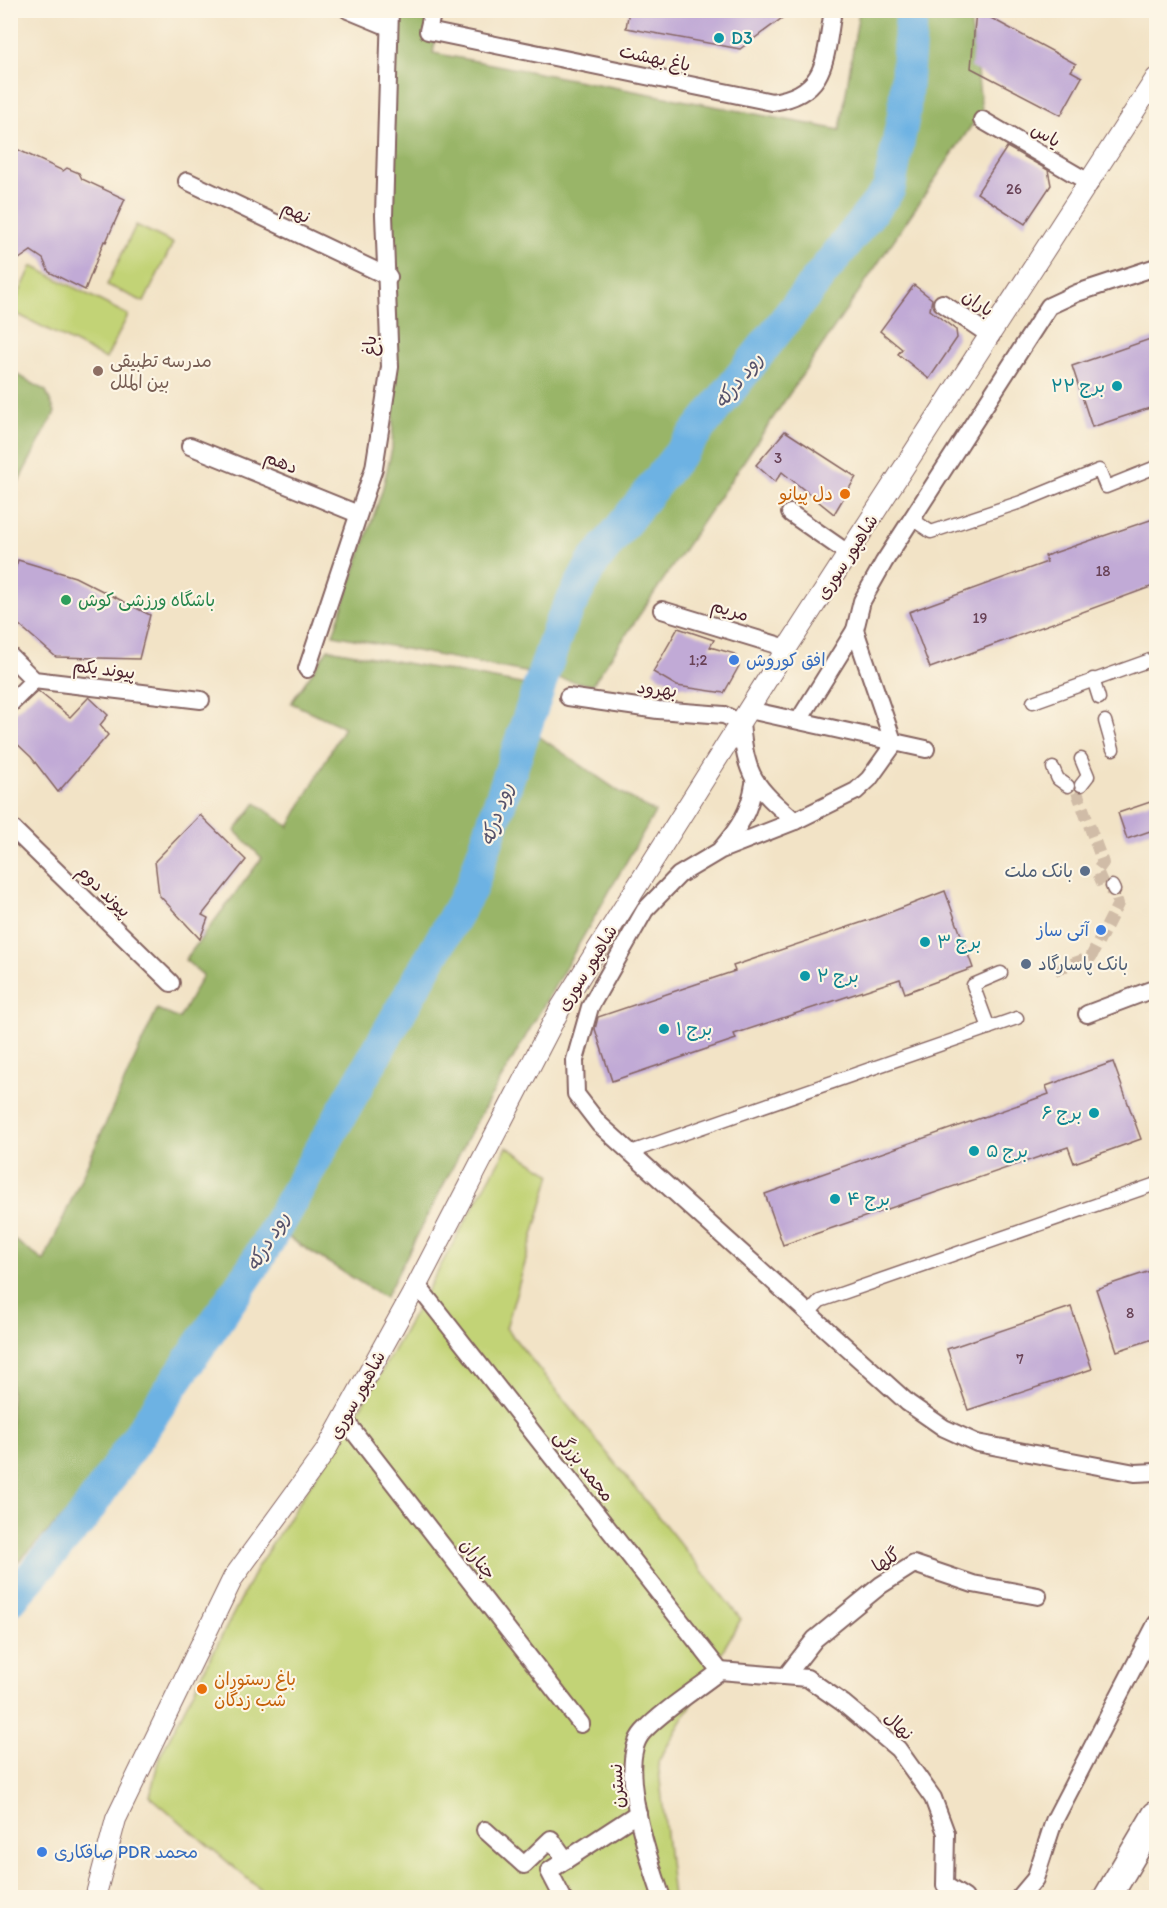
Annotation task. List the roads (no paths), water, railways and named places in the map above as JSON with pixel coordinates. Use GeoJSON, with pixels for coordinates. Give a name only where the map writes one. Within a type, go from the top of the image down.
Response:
{"type":"FeatureCollection","features":[{"type":"Feature","properties":{"kind":"highway"},"geometry":{"type":"LineString","coordinates":[[1107,1898],[1156,1815]]}},
{"type":"Feature","properties":{"kind":"street"},"geometry":{"type":"LineString","coordinates":[[348,10],[390,19]]}},
{"type":"Feature","properties":{"kind":"street","name":"باغ بهشت"},"geometry":{"type":"LineString","coordinates":[[433,10],[428,31],[772,102],[794,99],[813,86],[823,66],[833,10]]}},
{"type":"Feature","properties":{"kind":"street","name":"باغ"},"geometry":{"type":"LineString","coordinates":[[307,669],[374,468],[390,367],[384,215],[390,19]]}},
{"type":"Feature","properties":{"kind":"street","name":"شاهپور سوری"},"geometry":{"type":"LineString","coordinates":[[94,1898],[116,1820],[233,1578],[326,1452],[417,1285],[561,1007],[788,648],[1156,78]]}},
{"type":"Feature","properties":{"kind":"street","name":"یاس"},"geometry":{"type":"LineString","coordinates":[[982,120],[1090,183]]}},
{"type":"Feature","properties":{"kind":"street","name":"نهم"},"geometry":{"type":"LineString","coordinates":[[187,181],[388,277]]}},
{"type":"Feature","properties":{"kind":"street"},"geometry":{"type":"LineString","coordinates":[[799,720],[855,630],[862,601],[1049,306],[1077,293],[1156,267]]}},
{"type":"Feature","properties":{"kind":"street","name":"باران"},"geometry":{"type":"LineString","coordinates":[[942,303],[991,336]]}},
{"type":"Feature","properties":{"kind":"street","name":"دهم"},"geometry":{"type":"LineString","coordinates":[[190,446],[358,514]]}},
{"type":"Feature","properties":{"kind":"street"},"geometry":{"type":"LineString","coordinates":[[912,519],[931,532],[1021,502],[1099,470],[1106,486],[1156,467]]}},
{"type":"Feature","properties":{"kind":"street"},"geometry":{"type":"LineString","coordinates":[[790,513],[849,554]]}},
{"type":"Feature","properties":{"kind":"street","name":"مریم"},"geometry":{"type":"LineString","coordinates":[[662,610],[788,648]]}},
{"type":"Feature","properties":{"kind":"street"},"geometry":{"type":"LineString","coordinates":[[855,630],[894,744],[869,779],[856,791],[795,821],[721,850],[679,875],[645,910],[590,1007],[575,1060],[576,1094],[599,1124],[908,1403],[944,1428],[977,1443],[1135,1473],[1156,1472]]}},
{"type":"Feature","properties":{"kind":"street"},"geometry":{"type":"LineString","coordinates":[[10,656],[34,680],[10,704]]}},
{"type":"Feature","properties":{"kind":"street"},"geometry":{"type":"LineString","coordinates":[[1034,702],[1156,658]]}},
{"type":"Feature","properties":{"kind":"street"},"geometry":{"type":"LineString","coordinates":[[1093,679],[1099,698]]}},
{"type":"Feature","properties":{"kind":"street","name":"پیوند یکم"},"geometry":{"type":"LineString","coordinates":[[34,680],[201,700]]}},
{"type":"Feature","properties":{"kind":"street","name":"بهرود"},"geometry":{"type":"LineString","coordinates":[[568,697],[658,710],[799,720],[894,744],[926,749]]}},
{"type":"Feature","properties":{"kind":"street"},"geometry":{"type":"LineString","coordinates":[[721,850],[742,824],[751,806],[754,784],[743,748],[745,717]]}},
{"type":"Feature","properties":{"kind":"street"},"geometry":{"type":"LineString","coordinates":[[1105,722],[1113,748]]}},
{"type":"Feature","properties":{"kind":"street"},"geometry":{"type":"LineString","coordinates":[[1081,759],[1088,776],[1081,785]]}},
{"type":"Feature","properties":{"kind":"street"},"geometry":{"type":"LineString","coordinates":[[1053,768],[1058,779],[1068,786]]}},
{"type":"Feature","properties":{"kind":"street"},"geometry":{"type":"LineString","coordinates":[[754,784],[795,821]]}},
{"type":"Feature","properties":{"kind":"street","name":"پیوند دوم"},"geometry":{"type":"LineString","coordinates":[[10,826],[171,983]]}},
{"type":"Feature","properties":{"kind":"street"},"geometry":{"type":"LineString","coordinates":[[989,1028],[973,985],[1001,973]]}},
{"type":"Feature","properties":{"kind":"street"},"geometry":{"type":"LineString","coordinates":[[1086,1014],[1156,988]]}},
{"type":"Feature","properties":{"kind":"street"},"geometry":{"type":"LineString","coordinates":[[631,1152],[1017,1018]]}},
{"type":"Feature","properties":{"kind":"street"},"geometry":{"type":"LineString","coordinates":[[809,1313],[820,1301],[1156,1184]]}},
{"type":"Feature","properties":{"kind":"street","name":"محمد بزرگی"},"geometry":{"type":"LineString","coordinates":[[417,1285],[720,1671]]}},
{"type":"Feature","properties":{"kind":"street","name":"چناران"},"geometry":{"type":"LineString","coordinates":[[344,1419],[581,1724]]}},
{"type":"Feature","properties":{"kind":"street","name":"گلها"},"geometry":{"type":"LineString","coordinates":[[786,1676],[815,1640],[881,1585],[914,1564],[973,1584],[1038,1596]]}},
{"type":"Feature","properties":{"kind":"street"},"geometry":{"type":"LineString","coordinates":[[1018,1898],[1035,1879],[1054,1821],[1156,1624]]}},
{"type":"Feature","properties":{"kind":"street","name":"نهال"},"geometry":{"type":"LineString","coordinates":[[720,1671],[807,1678],[843,1703],[898,1749],[933,1798],[946,1833],[945,1885],[965,1898]]}},
{"type":"Feature","properties":{"kind":"street","name":"نسترن"},"geometry":{"type":"LineString","coordinates":[[662,1898],[642,1841],[633,1773],[636,1749],[642,1733],[720,1671]]}},
{"type":"Feature","properties":{"kind":"street"},"geometry":{"type":"LineString","coordinates":[[563,1898],[549,1871],[638,1813]]}},
{"type":"Feature","properties":{"kind":"street"},"geometry":{"type":"LineString","coordinates":[[485,1830],[524,1866],[551,1839],[566,1860]]}},
{"type":"Feature","properties":{"kind":"waterway","name":"رود درکه"},"geometry":{"type":"LineString","coordinates":[[10,1600],[81,1520],[255,1264],[471,888],[561,622],[592,564],[889,189],[904,113],[912,10]]}},
{"type":"Feature","properties":{"kind":"tunnel"},"geometry":{"type":"LineString","coordinates":[[1055,970],[1091,957],[1118,904],[1114,890],[1105,889],[1097,871],[1103,863],[1077,792],[1068,786]]}},
{"type":"Feature","properties":{"kind":"place","name":"D3"},"geometry":{"type":"Point","coordinates":[719,38]}},
{"type":"Feature","properties":{"kind":"place","name":"مدرسه تطبیقی بین الملل"},"geometry":{"type":"Point","coordinates":[98,371]}},
{"type":"Feature","properties":{"kind":"place","name":"برج ۲۲"},"geometry":{"type":"Point","coordinates":[1117,386]}},
{"type":"Feature","properties":{"kind":"place","name":"دل پیانو"},"geometry":{"type":"Point","coordinates":[845,494]}},
{"type":"Feature","properties":{"kind":"place","name":"باشگاه ورزشی کوش"},"geometry":{"type":"Point","coordinates":[66,600]}},
{"type":"Feature","properties":{"kind":"place","name":"افق کوروش"},"geometry":{"type":"Point","coordinates":[734,660]}},
{"type":"Feature","properties":{"kind":"place","name":"بانک ملت"},"geometry":{"type":"Point","coordinates":[1085,871]}},
{"type":"Feature","properties":{"kind":"place","name":"آتی ساز"},"geometry":{"type":"Point","coordinates":[1101,930]}},
{"type":"Feature","properties":{"kind":"place","name":"برج ۳"},"geometry":{"type":"Point","coordinates":[925,942]}},
{"type":"Feature","properties":{"kind":"place","name":"بانک پاسارگاد"},"geometry":{"type":"Point","coordinates":[1026,964]}},
{"type":"Feature","properties":{"kind":"place","name":"برج ۲"},"geometry":{"type":"Point","coordinates":[805,976]}},
{"type":"Feature","properties":{"kind":"place","name":"برج ۱"},"geometry":{"type":"Point","coordinates":[664,1029]}},
{"type":"Feature","properties":{"kind":"place","name":"برج ۶"},"geometry":{"type":"Point","coordinates":[1094,1113]}},
{"type":"Feature","properties":{"kind":"place","name":"برج ۵"},"geometry":{"type":"Point","coordinates":[974,1151]}},
{"type":"Feature","properties":{"kind":"place","name":"برج ۴"},"geometry":{"type":"Point","coordinates":[835,1199]}},
{"type":"Feature","properties":{"kind":"place","name":"باغ رستوران شب زدگان"},"geometry":{"type":"Point","coordinates":[202,1689]}},
{"type":"Feature","properties":{"kind":"place","name":"صافکاری PDR محمد"},"geometry":{"type":"Point","coordinates":[42,1852]}}]}
